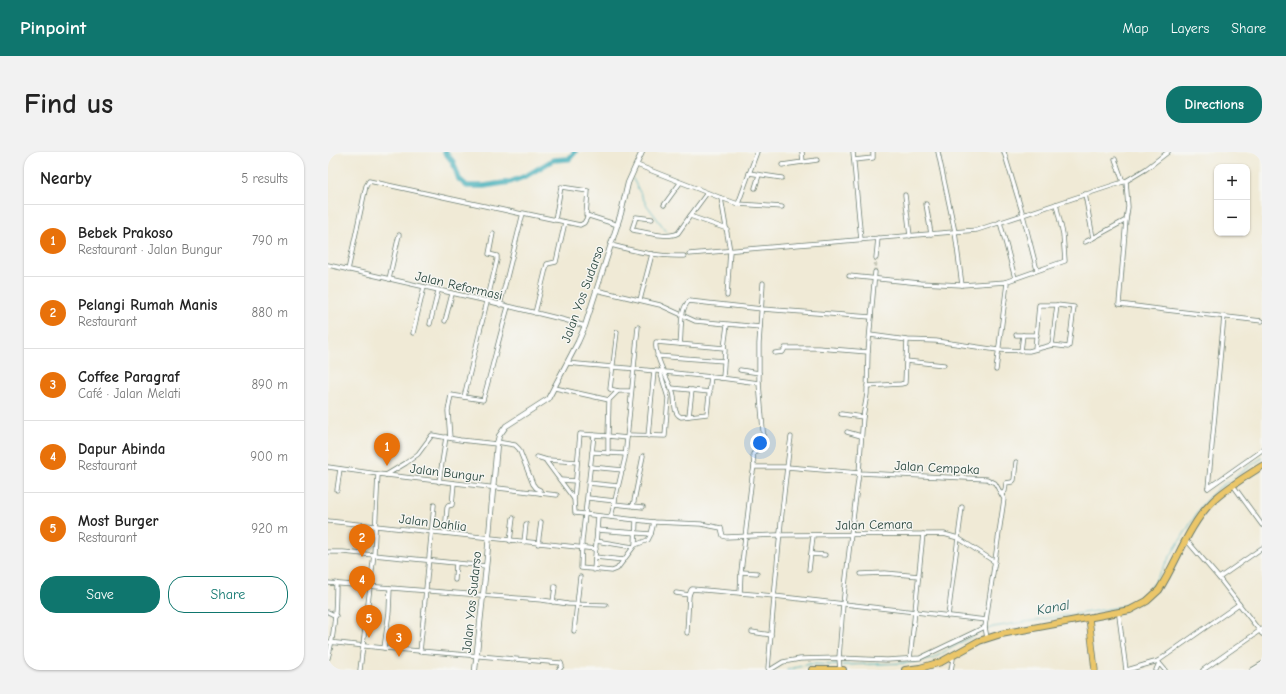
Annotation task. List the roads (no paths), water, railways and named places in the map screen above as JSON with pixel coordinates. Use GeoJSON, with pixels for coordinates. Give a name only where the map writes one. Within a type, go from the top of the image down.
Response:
{"type":"FeatureCollection","features":[{"type":"Feature","properties":{"kind":"highway"},"geometry":{"type":"LineString","coordinates":[[928,670],[954,659],[980,644],[1002,637],[1089,620],[1130,610],[1147,601],[1159,590],[1186,545],[1199,518],[1211,503],[1262,466]]}},
{"type":"Feature","properties":{"kind":"highway"},"geometry":{"type":"LineString","coordinates":[[1186,545],[1214,505],[1235,488],[1262,470]]}},
{"type":"Feature","properties":{"kind":"highway"},"geometry":{"type":"LineString","coordinates":[[905,670],[920,668],[941,662],[987,637],[1016,631],[1119,616],[1140,609],[1156,598],[1168,582],[1178,559]]}},
{"type":"Feature","properties":{"kind":"highway"},"geometry":{"type":"LineString","coordinates":[[812,670],[841,669]]}},
{"type":"Feature","properties":{"kind":"main road"},"geometry":{"type":"LineString","coordinates":[[1089,620],[1095,670]]}},
{"type":"Feature","properties":{"kind":"street"},"geometry":{"type":"LineString","coordinates":[[636,152],[642,153]]}},
{"type":"Feature","properties":{"kind":"street"},"geometry":{"type":"LineString","coordinates":[[738,204],[757,152]]}},
{"type":"Feature","properties":{"kind":"street"},"geometry":{"type":"LineString","coordinates":[[802,152],[803,162]]}},
{"type":"Feature","properties":{"kind":"street"},"geometry":{"type":"LineString","coordinates":[[853,152],[861,240]]}},
{"type":"Feature","properties":{"kind":"street"},"geometry":{"type":"LineString","coordinates":[[854,160],[873,158],[873,152]]}},
{"type":"Feature","properties":{"kind":"street"},"geometry":{"type":"LineString","coordinates":[[938,152],[955,232],[962,285]]}},
{"type":"Feature","properties":{"kind":"street"},"geometry":{"type":"LineString","coordinates":[[1004,152],[1024,215],[1037,270]]}},
{"type":"Feature","properties":{"kind":"street"},"geometry":{"type":"LineString","coordinates":[[689,254],[977,230],[1125,181],[1146,169],[1168,152]]}},
{"type":"Feature","properties":{"kind":"street","name":"Jalan Yos Sudarso"},"geometry":{"type":"LineString","coordinates":[[475,670],[497,443],[503,428],[542,404],[548,399],[555,388],[585,326],[618,225],[628,183],[642,153]]}},
{"type":"Feature","properties":{"kind":"street"},"geometry":{"type":"LineString","coordinates":[[1115,159],[1125,181],[1128,207],[1119,304],[1262,321]]}},
{"type":"Feature","properties":{"kind":"street"},"geometry":{"type":"LineString","coordinates":[[782,165],[817,160]]}},
{"type":"Feature","properties":{"kind":"street"},"geometry":{"type":"LineString","coordinates":[[637,165],[680,183],[738,204],[782,207]]}},
{"type":"Feature","properties":{"kind":"street"},"geometry":{"type":"LineString","coordinates":[[749,173],[782,178]]}},
{"type":"Feature","properties":{"kind":"street"},"geometry":{"type":"LineString","coordinates":[[754,188],[759,175]]}},
{"type":"Feature","properties":{"kind":"street"},"geometry":{"type":"LineString","coordinates":[[348,270],[366,186],[369,181],[522,214],[524,212],[555,220],[580,225],[584,223],[588,216],[586,214],[588,191],[561,186],[555,220]]}},
{"type":"Feature","properties":{"kind":"street"},"geometry":{"type":"LineString","coordinates":[[664,205],[680,183]]}},
{"type":"Feature","properties":{"kind":"street"},"geometry":{"type":"LineString","coordinates":[[652,219],[636,217],[632,229],[656,234],[673,235],[678,233],[708,192]]}},
{"type":"Feature","properties":{"kind":"street"},"geometry":{"type":"LineString","coordinates":[[1086,194],[1093,238]]}},
{"type":"Feature","properties":{"kind":"street"},"geometry":{"type":"LineString","coordinates":[[905,195],[910,236]]}},
{"type":"Feature","properties":{"kind":"street"},"geometry":{"type":"LineString","coordinates":[[721,198],[730,251],[727,296]]}},
{"type":"Feature","properties":{"kind":"street"},"geometry":{"type":"LineString","coordinates":[[926,204],[931,234]]}},
{"type":"Feature","properties":{"kind":"street"},"geometry":{"type":"LineString","coordinates":[[849,276],[920,283],[962,285],[1005,282],[1065,261],[1063,234],[1056,204]]}},
{"type":"Feature","properties":{"kind":"street"},"geometry":{"type":"LineString","coordinates":[[500,305],[522,214]]}},
{"type":"Feature","properties":{"kind":"street"},"geometry":{"type":"LineString","coordinates":[[588,216],[618,225]]}},
{"type":"Feature","properties":{"kind":"street"},"geometry":{"type":"LineString","coordinates":[[690,216],[727,229]]}},
{"type":"Feature","properties":{"kind":"street"},"geometry":{"type":"LineString","coordinates":[[1086,242],[1126,220]]}},
{"type":"Feature","properties":{"kind":"street"},"geometry":{"type":"LineString","coordinates":[[535,313],[547,264],[556,262],[565,222]]}},
{"type":"Feature","properties":{"kind":"street"},"geometry":{"type":"LineString","coordinates":[[1000,222],[1015,278]]}},
{"type":"Feature","properties":{"kind":"street"},"geometry":{"type":"LineString","coordinates":[[464,397],[497,257],[489,254],[493,233]]}},
{"type":"Feature","properties":{"kind":"street"},"geometry":{"type":"LineString","coordinates":[[389,279],[399,235]]}},
{"type":"Feature","properties":{"kind":"street"},"geometry":{"type":"LineString","coordinates":[[876,258],[878,238]]}},
{"type":"Feature","properties":{"kind":"street"},"geometry":{"type":"LineString","coordinates":[[611,245],[652,254],[684,256]]}},
{"type":"Feature","properties":{"kind":"street"},"geometry":{"type":"LineString","coordinates":[[640,300],[652,254]]}},
{"type":"Feature","properties":{"kind":"street","name":"Jalan Reformasi"},"geometry":{"type":"LineString","coordinates":[[328,265],[487,301],[585,326]]}},
{"type":"Feature","properties":{"kind":"street"},"geometry":{"type":"LineString","coordinates":[[841,669],[840,660],[844,604],[859,472],[875,272]]}},
{"type":"Feature","properties":{"kind":"street"},"geometry":{"type":"LineString","coordinates":[[996,370],[1007,284],[1005,282]]}},
{"type":"Feature","properties":{"kind":"street"},"geometry":{"type":"LineString","coordinates":[[740,593],[745,536],[754,468],[753,454],[764,442],[759,383],[759,344],[763,283]]}},
{"type":"Feature","properties":{"kind":"street"},"geometry":{"type":"LineString","coordinates":[[413,333],[424,287]]}},
{"type":"Feature","properties":{"kind":"street"},"geometry":{"type":"LineString","coordinates":[[596,290],[652,302],[667,307],[695,321],[760,328]]}},
{"type":"Feature","properties":{"kind":"street"},"geometry":{"type":"LineString","coordinates":[[430,324],[438,291]]}},
{"type":"Feature","properties":{"kind":"street"},"geometry":{"type":"LineString","coordinates":[[445,321],[452,294]]}},
{"type":"Feature","properties":{"kind":"street"},"geometry":{"type":"LineString","coordinates":[[680,344],[682,315],[686,303],[689,301],[762,309],[871,317]]}},
{"type":"Feature","properties":{"kind":"street"},"geometry":{"type":"LineString","coordinates":[[870,335],[907,340],[936,341],[998,350],[1028,351],[1052,345],[1069,346],[1073,307],[1039,305],[1035,349]]}},
{"type":"Feature","properties":{"kind":"street"},"geometry":{"type":"LineString","coordinates":[[1052,345],[1057,305]]}},
{"type":"Feature","properties":{"kind":"street"},"geometry":{"type":"LineString","coordinates":[[440,482],[448,438],[448,411],[451,395],[483,400],[492,361],[496,354],[508,307]]}},
{"type":"Feature","properties":{"kind":"street"},"geometry":{"type":"LineString","coordinates":[[1224,316],[1208,488],[1262,450]]}},
{"type":"Feature","properties":{"kind":"street"},"geometry":{"type":"LineString","coordinates":[[721,378],[723,377],[724,348],[727,325]]}},
{"type":"Feature","properties":{"kind":"street"},"geometry":{"type":"LineString","coordinates":[[612,517],[626,454],[638,327]]}},
{"type":"Feature","properties":{"kind":"street"},"geometry":{"type":"LineString","coordinates":[[617,332],[610,388],[618,391],[631,391]]}},
{"type":"Feature","properties":{"kind":"street"},"geometry":{"type":"LineString","coordinates":[[1021,351],[1023,334]]}},
{"type":"Feature","properties":{"kind":"street"},"geometry":{"type":"LineString","coordinates":[[1016,335],[1037,334]]}},
{"type":"Feature","properties":{"kind":"street"},"geometry":{"type":"LineString","coordinates":[[867,386],[905,383],[907,340]]}},
{"type":"Feature","properties":{"kind":"street"},"geometry":{"type":"LineString","coordinates":[[711,376],[707,414],[679,416],[676,413],[673,393],[657,356],[656,342],[724,348]]}},
{"type":"Feature","properties":{"kind":"street"},"geometry":{"type":"LineString","coordinates":[[775,353],[783,352],[788,348],[818,348],[868,352]]}},
{"type":"Feature","properties":{"kind":"street"},"geometry":{"type":"LineString","coordinates":[[657,356],[724,361]]}},
{"type":"Feature","properties":{"kind":"street"},"geometry":{"type":"LineString","coordinates":[[906,360],[944,365]]}},
{"type":"Feature","properties":{"kind":"street"},"geometry":{"type":"LineString","coordinates":[[567,363],[711,376],[759,383]]}},
{"type":"Feature","properties":{"kind":"street"},"geometry":{"type":"LineString","coordinates":[[740,370],[759,373]]}},
{"type":"Feature","properties":{"kind":"street"},"geometry":{"type":"LineString","coordinates":[[648,436],[654,371]]}},
{"type":"Feature","properties":{"kind":"street"},"geometry":{"type":"LineString","coordinates":[[596,541],[634,546],[648,541],[654,522],[585,515],[574,512],[580,434],[627,437],[665,436],[668,398],[660,371]]}},
{"type":"Feature","properties":{"kind":"street"},"geometry":{"type":"LineString","coordinates":[[555,388],[609,400]]}},
{"type":"Feature","properties":{"kind":"street"},"geometry":{"type":"LineString","coordinates":[[671,388],[710,392]]}},
{"type":"Feature","properties":{"kind":"street"},"geometry":{"type":"LineString","coordinates":[[689,416],[692,390]]}},
{"type":"Feature","properties":{"kind":"street"},"geometry":{"type":"LineString","coordinates":[[608,453],[609,400],[618,391]]}},
{"type":"Feature","properties":{"kind":"street"},"geometry":{"type":"LineString","coordinates":[[841,414],[863,417]]}},
{"type":"Feature","properties":{"kind":"street"},"geometry":{"type":"LineString","coordinates":[[847,432],[861,436]]}},
{"type":"Feature","properties":{"kind":"street"},"geometry":{"type":"LineString","coordinates":[[386,475],[418,454],[432,435],[515,446],[519,449],[533,484],[540,491]]}},
{"type":"Feature","properties":{"kind":"street"},"geometry":{"type":"LineString","coordinates":[[594,436],[588,483],[588,498],[585,515],[581,568],[594,570],[615,570],[634,546],[636,520]]}},
{"type":"Feature","properties":{"kind":"street"},"geometry":{"type":"LineString","coordinates":[[792,437],[787,467],[774,596],[768,668],[770,670],[781,663],[792,660],[910,659],[924,657],[985,628]]}},
{"type":"Feature","properties":{"kind":"street"},"geometry":{"type":"LineString","coordinates":[[592,452],[626,454]]}},
{"type":"Feature","properties":{"kind":"street"},"geometry":{"type":"LineString","coordinates":[[633,506],[643,456]]}},
{"type":"Feature","properties":{"kind":"street"},"geometry":{"type":"LineString","coordinates":[[537,457],[547,460],[577,462]]}},
{"type":"Feature","properties":{"kind":"street"},"geometry":{"type":"LineString","coordinates":[[547,460],[574,499]]}},
{"type":"Feature","properties":{"kind":"street"},"geometry":{"type":"LineString","coordinates":[[987,637],[985,628],[1004,501],[1002,494],[1005,491],[1006,483],[1014,480],[1016,462]]}},
{"type":"Feature","properties":{"kind":"street","name":"Jalan Bungur"},"geometry":{"type":"LineString","coordinates":[[328,467],[493,488],[540,491],[557,495]]}},
{"type":"Feature","properties":{"kind":"street"},"geometry":{"type":"LineString","coordinates":[[591,467],[623,470]]}},
{"type":"Feature","properties":{"kind":"street","name":"Jalan Cempaka"},"geometry":{"type":"LineString","coordinates":[[754,468],[787,467],[987,479],[995,483],[1002,494]]}},
{"type":"Feature","properties":{"kind":"street"},"geometry":{"type":"LineString","coordinates":[[337,490],[340,469]]}},
{"type":"Feature","properties":{"kind":"street"},"geometry":{"type":"LineString","coordinates":[[360,670],[374,554],[378,474]]}},
{"type":"Feature","properties":{"kind":"street"},"geometry":{"type":"LineString","coordinates":[[560,480],[576,481]]}},
{"type":"Feature","properties":{"kind":"street"},"geometry":{"type":"LineString","coordinates":[[445,534],[448,506],[452,505],[454,483]]}},
{"type":"Feature","properties":{"kind":"street"},"geometry":{"type":"LineString","coordinates":[[588,483],[618,486]]}},
{"type":"Feature","properties":{"kind":"street"},"geometry":{"type":"LineString","coordinates":[[1235,488],[1262,525]]}},
{"type":"Feature","properties":{"kind":"street"},"geometry":{"type":"LineString","coordinates":[[588,498],[643,507]]}},
{"type":"Feature","properties":{"kind":"street"},"geometry":{"type":"LineString","coordinates":[[420,652],[434,505]]}},
{"type":"Feature","properties":{"kind":"street"},"geometry":{"type":"LineString","coordinates":[[948,616],[962,507]]}},
{"type":"Feature","properties":{"kind":"street"},"geometry":{"type":"LineString","coordinates":[[594,570],[598,516]]}},
{"type":"Feature","properties":{"kind":"street"},"geometry":{"type":"LineString","coordinates":[[510,541],[513,518]]}},
{"type":"Feature","properties":{"kind":"street","name":"Jalan Dahlia"},"geometry":{"type":"LineString","coordinates":[[328,521],[596,549]]}},
{"type":"Feature","properties":{"kind":"street"},"geometry":{"type":"LineString","coordinates":[[538,544],[542,522]]}},
{"type":"Feature","properties":{"kind":"street","name":"Jalan Cemara"},"geometry":{"type":"LineString","coordinates":[[654,522],[701,524],[721,528],[723,536],[726,537],[851,534],[944,534],[958,538],[995,562]]}},
{"type":"Feature","properties":{"kind":"street"},"geometry":{"type":"LineString","coordinates":[[524,542],[526,524]]}},
{"type":"Feature","properties":{"kind":"street"},"geometry":{"type":"LineString","coordinates":[[597,530],[651,534]]}},
{"type":"Feature","properties":{"kind":"street"},"geometry":{"type":"LineString","coordinates":[[910,659],[923,534]]}},
{"type":"Feature","properties":{"kind":"street"},"geometry":{"type":"LineString","coordinates":[[809,570],[813,536]]}},
{"type":"Feature","properties":{"kind":"street"},"geometry":{"type":"LineString","coordinates":[[1186,545],[1219,578],[1261,631],[1203,670]]}},
{"type":"Feature","properties":{"kind":"street"},"geometry":{"type":"LineString","coordinates":[[1219,578],[1262,548]]}},
{"type":"Feature","properties":{"kind":"street"},"geometry":{"type":"LineString","coordinates":[[328,552],[374,554],[486,566]]}},
{"type":"Feature","properties":{"kind":"street"},"geometry":{"type":"LineString","coordinates":[[811,554],[825,555]]}},
{"type":"Feature","properties":{"kind":"street"},"geometry":{"type":"LineString","coordinates":[[595,557],[624,560]]}},
{"type":"Feature","properties":{"kind":"street"},"geometry":{"type":"LineString","coordinates":[[455,580],[456,563]]}},
{"type":"Feature","properties":{"kind":"street"},"geometry":{"type":"LineString","coordinates":[[741,572],[757,574]]}},
{"type":"Feature","properties":{"kind":"street"},"geometry":{"type":"LineString","coordinates":[[861,574],[885,573],[919,576]]}},
{"type":"Feature","properties":{"kind":"street"},"geometry":{"type":"LineString","coordinates":[[574,631],[580,577]]}},
{"type":"Feature","properties":{"kind":"street"},"geometry":{"type":"LineString","coordinates":[[328,583],[576,604],[606,605]]}},
{"type":"Feature","properties":{"kind":"street"},"geometry":{"type":"LineString","coordinates":[[328,658],[336,616],[336,583]]}},
{"type":"Feature","properties":{"kind":"street"},"geometry":{"type":"LineString","coordinates":[[552,602],[555,586]]}},
{"type":"Feature","properties":{"kind":"street"},"geometry":{"type":"LineString","coordinates":[[384,648],[389,612],[390,588]]}},
{"type":"Feature","properties":{"kind":"street"},"geometry":{"type":"LineString","coordinates":[[687,633],[690,595],[692,589],[774,596],[986,620]]}},
{"type":"Feature","properties":{"kind":"street"},"geometry":{"type":"LineString","coordinates":[[676,593],[690,595]]}},
{"type":"Feature","properties":{"kind":"street"},"geometry":{"type":"LineString","coordinates":[[1119,616],[1127,670],[1158,662],[1239,604]]}},
{"type":"Feature","properties":{"kind":"street"},"geometry":{"type":"LineString","coordinates":[[328,612],[336,616]]}},
{"type":"Feature","properties":{"kind":"street"},"geometry":{"type":"LineString","coordinates":[[752,632],[771,635]]}},
{"type":"Feature","properties":{"kind":"street"},"geometry":{"type":"LineString","coordinates":[[330,642],[420,652],[561,664],[562,666],[559,670]]}},
{"type":"Feature","properties":{"kind":"street"},"geometry":{"type":"LineString","coordinates":[[950,670],[954,659]]}},
{"type":"Feature","properties":{"kind":"street"},"geometry":{"type":"LineString","coordinates":[[1156,670],[1158,662]]}},
{"type":"Feature","properties":{"kind":"street"},"geometry":{"type":"LineString","coordinates":[[1158,662],[1165,670]]}},
{"type":"Feature","properties":{"kind":"street"},"geometry":{"type":"LineString","coordinates":[[1252,670],[1262,664]]}},
{"type":"Feature","properties":{"kind":"waterway"},"geometry":{"type":"LineString","coordinates":[[445,152],[453,162],[459,179],[467,186],[484,186],[510,182],[526,176],[553,160],[569,159],[575,152]]}},
{"type":"Feature","properties":{"kind":"waterway"},"geometry":{"type":"LineString","coordinates":[[633,179],[646,204],[667,232]]}},
{"type":"Feature","properties":{"kind":"waterway","name":"Kanal"},"geometry":{"type":"LineString","coordinates":[[988,629],[1115,608],[1132,603],[1148,592],[1202,505],[1217,489],[1262,458]]}},
{"type":"Feature","properties":{"kind":"waterway","name":"Kanal"},"geometry":{"type":"LineString","coordinates":[[842,665],[907,663],[932,659],[977,633],[985,630]]}},
{"type":"Feature","properties":{"kind":"waterway","name":"Kanal"},"geometry":{"type":"LineString","coordinates":[[787,670],[809,664],[838,665]]}},
{"type":"Feature","properties":{"kind":"tunnel"},"geometry":{"type":"LineString","coordinates":[[875,272],[876,258]]}},
{"type":"Feature","properties":{"kind":"place","name":"Bebek Prakoso"},"geometry":{"type":"Point","coordinates":[387,466]}},
{"type":"Feature","properties":{"kind":"place","name":"Pelangi Rumah Manis"},"geometry":{"type":"Point","coordinates":[362,557]}},
{"type":"Feature","properties":{"kind":"place","name":"Dapur Abinda"},"geometry":{"type":"Point","coordinates":[362,599]}},
{"type":"Feature","properties":{"kind":"place","name":"Most Burger"},"geometry":{"type":"Point","coordinates":[369,638]}},
{"type":"Feature","properties":{"kind":"place","name":"Coffee Paragraf"},"geometry":{"type":"Point","coordinates":[399,657]}}]}
